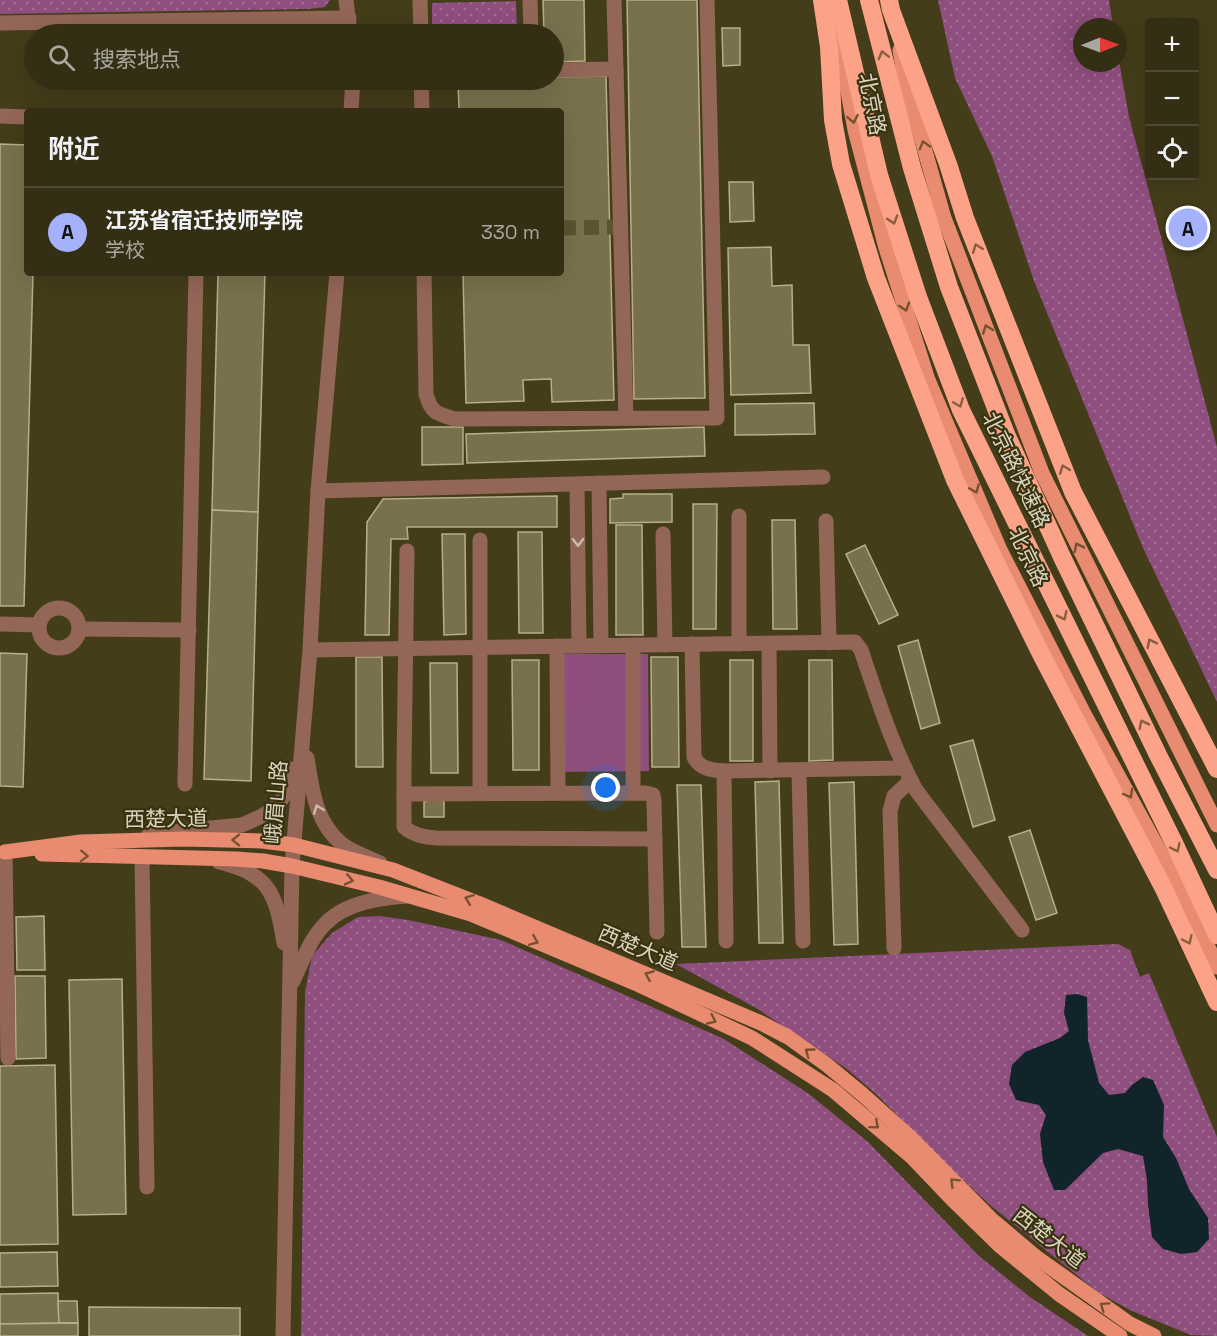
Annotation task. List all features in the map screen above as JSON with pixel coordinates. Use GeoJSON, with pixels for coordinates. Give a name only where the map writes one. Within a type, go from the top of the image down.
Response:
{"type":"FeatureCollection","features":[{"type":"Feature","properties":{"kind":"highway"},"geometry":{"type":"LineString","coordinates":[[822,0],[829,47],[833,120],[841,164],[876,278],[955,480],[1041,654],[1163,887],[1217,1002]]}},
{"type":"Feature","properties":{"kind":"highway","name":"北京路快速路"},"geometry":{"type":"LineString","coordinates":[[838,0],[879,175],[918,297],[961,410],[1217,935]]}},
{"type":"Feature","properties":{"kind":"highway","name":"北京路快速路"},"geometry":{"type":"LineString","coordinates":[[869,0],[912,168],[949,286],[1006,434],[1067,567],[1158,755],[1217,870]]}},
{"type":"Feature","properties":{"kind":"highway"},"geometry":{"type":"LineString","coordinates":[[889,0],[966,218],[1073,492],[1217,769]]}},
{"type":"Feature","properties":{"kind":"main road","name":"北京路"},"geometry":{"type":"LineString","coordinates":[[831,0],[855,130],[886,248],[928,380],[1000,550],[1083,712],[1191,908],[1217,968]]}},
{"type":"Feature","properties":{"kind":"main road","name":"北京路"},"geometry":{"type":"LineString","coordinates":[[889,0],[905,80],[944,218],[1042,473],[1217,825]]}},
{"type":"Feature","properties":{"kind":"main road","name":"西楚大道"},"geometry":{"type":"LineString","coordinates":[[3,852],[81,842],[183,839],[262,841],[294,846],[393,870],[490,908],[788,1037],[862,1094],[910,1137],[992,1220],[1036,1257],[1130,1324],[1154,1336]]}},
{"type":"Feature","properties":{"kind":"main road","name":"西楚大道"},"geometry":{"type":"LineString","coordinates":[[3,852],[263,861],[292,866],[380,887],[482,919],[635,983],[752,1038],[833,1090],[912,1156],[999,1245],[1059,1294],[1120,1336]]}},
{"type":"Feature","properties":{"kind":"street"},"geometry":{"type":"LineString","coordinates":[[346,0],[349,24]]}},
{"type":"Feature","properties":{"kind":"street"},"geometry":{"type":"LineString","coordinates":[[420,0],[421,24]]}},
{"type":"Feature","properties":{"kind":"street"},"geometry":{"type":"LineString","coordinates":[[530,0],[531,24]]}},
{"type":"Feature","properties":{"kind":"street"},"geometry":{"type":"LineString","coordinates":[[614,0],[617,227],[626,418]]}},
{"type":"Feature","properties":{"kind":"street"},"geometry":{"type":"LineString","coordinates":[[424,276],[426,394],[429,406],[438,415],[455,419],[717,418],[707,0]]}},
{"type":"Feature","properties":{"kind":"street"},"geometry":{"type":"LineString","coordinates":[[0,23],[349,18]]}},
{"type":"Feature","properties":{"kind":"street"},"geometry":{"type":"LineString","coordinates":[[564,70],[616,69]]}},
{"type":"Feature","properties":{"kind":"street"},"geometry":{"type":"LineString","coordinates":[[351,108],[352,90]]}},
{"type":"Feature","properties":{"kind":"street"},"geometry":{"type":"LineString","coordinates":[[421,90],[422,108]]}},
{"type":"Feature","properties":{"kind":"street"},"geometry":{"type":"LineString","coordinates":[[0,116],[24,117]]}},
{"type":"Feature","properties":{"kind":"street"},"geometry":{"type":"LineString","coordinates":[[185,784],[196,276]]}},
{"type":"Feature","properties":{"kind":"street","name":"峨眉山路"},"geometry":{"type":"LineString","coordinates":[[283,1336],[292,866],[310,650],[318,491],[337,276]]}},
{"type":"Feature","properties":{"kind":"street"},"geometry":{"type":"LineString","coordinates":[[318,491],[823,477]]}},
{"type":"Feature","properties":{"kind":"street"},"geometry":{"type":"LineString","coordinates":[[599,483],[601,645]]}},
{"type":"Feature","properties":{"kind":"street"},"geometry":{"type":"LineString","coordinates":[[578,484],[579,646]]}},
{"type":"Feature","properties":{"kind":"street"},"geometry":{"type":"LineString","coordinates":[[739,516],[739,644]]}},
{"type":"Feature","properties":{"kind":"street"},"geometry":{"type":"LineString","coordinates":[[826,521],[829,643]]}},
{"type":"Feature","properties":{"kind":"street"},"geometry":{"type":"LineString","coordinates":[[663,534],[665,645]]}},
{"type":"Feature","properties":{"kind":"street"},"geometry":{"type":"LineString","coordinates":[[480,540],[480,794]]}},
{"type":"Feature","properties":{"kind":"street"},"geometry":{"type":"LineString","coordinates":[[407,551],[404,827],[409,832],[429,837],[655,839]]}},
{"type":"Feature","properties":{"kind":"street"},"geometry":{"type":"LineString","coordinates":[[59,607],[72,612],[80,624],[77,638],[67,647],[53,647],[42,638],[39,624],[46,612],[59,607]]}},
{"type":"Feature","properties":{"kind":"street"},"geometry":{"type":"LineString","coordinates":[[0,624],[39,624]]}},
{"type":"Feature","properties":{"kind":"street"},"geometry":{"type":"LineString","coordinates":[[79,629],[189,630]]}},
{"type":"Feature","properties":{"kind":"street"},"geometry":{"type":"LineString","coordinates":[[310,650],[855,642],[861,650],[886,723],[916,790],[1022,930]]}},
{"type":"Feature","properties":{"kind":"street"},"geometry":{"type":"LineString","coordinates":[[692,644],[694,757],[697,764],[709,770],[724,771],[908,774]]}},
{"type":"Feature","properties":{"kind":"street"},"geometry":{"type":"LineString","coordinates":[[769,644],[770,771]]}},
{"type":"Feature","properties":{"kind":"street"},"geometry":{"type":"LineString","coordinates":[[633,645],[633,793]]}},
{"type":"Feature","properties":{"kind":"street"},"geometry":{"type":"LineString","coordinates":[[557,646],[558,793]]}},
{"type":"Feature","properties":{"kind":"street"},"geometry":{"type":"LineString","coordinates":[[81,842],[242,825],[262,816],[273,809],[288,789],[303,734]]}},
{"type":"Feature","properties":{"kind":"street"},"geometry":{"type":"LineString","coordinates":[[303,734],[315,804],[320,817],[343,845],[393,870]]}},
{"type":"Feature","properties":{"kind":"street"},"geometry":{"type":"LineString","coordinates":[[724,771],[726,941]]}},
{"type":"Feature","properties":{"kind":"street"},"geometry":{"type":"LineString","coordinates":[[799,771],[803,941]]}},
{"type":"Feature","properties":{"kind":"street"},"geometry":{"type":"LineString","coordinates":[[894,948],[890,811],[894,796],[908,774]]}},
{"type":"Feature","properties":{"kind":"street"},"geometry":{"type":"LineString","coordinates":[[404,794],[646,793],[653,795],[657,932]]}},
{"type":"Feature","properties":{"kind":"street"},"geometry":{"type":"LineString","coordinates":[[3,852],[8,1058]]}},
{"type":"Feature","properties":{"kind":"street"},"geometry":{"type":"LineString","coordinates":[[142,858],[147,1186]]}},
{"type":"Feature","properties":{"kind":"street"},"geometry":{"type":"LineString","coordinates":[[204,859],[237,867],[254,875],[265,885],[273,897],[280,917],[290,987]]}},
{"type":"Feature","properties":{"kind":"street"},"geometry":{"type":"LineString","coordinates":[[290,987],[313,940],[326,923],[356,905],[382,898],[410,896]]}},
{"type":"Feature","properties":{"kind":"shaded area"},"geometry":{"type":"Polygon","coordinates":[[[0,0],[330,0],[325,7],[308,9],[0,14],[0,0]]]}},
{"type":"Feature","properties":{"kind":"shaded area"},"geometry":{"type":"Polygon","coordinates":[[[938,0],[1109,0],[1112,18],[1073,18],[1073,72],[1121,72],[1129,117],[1145,180],[1217,447],[1217,702],[1143,548],[1034,281],[992,156],[955,78],[938,0]]]}},
{"type":"Feature","properties":{"kind":"shaded area"},"geometry":{"type":"Polygon","coordinates":[[[516,1],[517,24],[432,24],[432,3],[516,1]]]}},
{"type":"Feature","properties":{"kind":"shaded area"},"geometry":{"type":"Polygon","coordinates":[[[562,654],[648,654],[649,771],[563,772],[562,654]]]}},
{"type":"Feature","properties":{"kind":"shaded area"},"geometry":{"type":"Polygon","coordinates":[[[380,916],[501,940],[724,1039],[809,1094],[868,1142],[979,1256],[1030,1297],[1088,1336],[301,1336],[305,992],[312,956],[332,933],[358,917],[380,916]]]}},
{"type":"Feature","properties":{"kind":"shaded area"},"geometry":{"type":"Polygon","coordinates":[[[1118,944],[1130,950],[1140,977],[1149,973],[1217,1137],[1217,1336],[1191,1335],[1132,1311],[1099,1293],[990,1205],[877,1095],[847,1069],[756,1008],[676,964],[1118,944]]]}},
{"type":"Feature","properties":{"kind":"water"},"geometry":{"type":"Polygon","coordinates":[[[1077,994],[1087,997],[1088,1040],[1099,1083],[1109,1095],[1125,1093],[1143,1077],[1153,1080],[1164,1105],[1163,1137],[1176,1158],[1189,1189],[1208,1218],[1209,1239],[1197,1252],[1181,1254],[1163,1249],[1152,1237],[1143,1156],[1118,1149],[1103,1153],[1065,1190],[1054,1190],[1043,1162],[1040,1134],[1046,1115],[1039,1105],[1016,1100],[1009,1084],[1012,1065],[1025,1052],[1060,1038],[1069,1031],[1064,1013],[1066,995],[1077,994]]]}},
{"type":"Feature","properties":{"kind":"building"},"geometry":{"type":"Polygon","coordinates":[[[543,0],[584,0],[585,61],[564,62],[564,24],[544,24],[543,0]]]}},
{"type":"Feature","properties":{"kind":"building"},"geometry":{"type":"Polygon","coordinates":[[[627,0],[697,0],[705,398],[634,399],[627,0]]]}},
{"type":"Feature","properties":{"kind":"building"},"geometry":{"type":"Polygon","coordinates":[[[722,28],[740,28],[740,65],[723,66],[722,28]]]}},
{"type":"Feature","properties":{"kind":"building"},"geometry":{"type":"Polygon","coordinates":[[[606,76],[614,400],[552,402],[551,379],[523,380],[524,401],[466,403],[463,276],[564,276],[564,108],[459,108],[458,90],[564,90],[564,77],[606,76]]]}},
{"type":"Feature","properties":{"kind":"building"},"geometry":{"type":"Polygon","coordinates":[[[0,144],[24,145],[24,276],[33,276],[24,606],[0,606],[0,144]]]}},
{"type":"Feature","properties":{"kind":"building"},"geometry":{"type":"Polygon","coordinates":[[[729,182],[753,182],[754,221],[730,222],[729,182]]]}},
{"type":"Feature","properties":{"kind":"building"},"geometry":{"type":"Polygon","coordinates":[[[771,247],[772,286],[792,285],[793,345],[809,345],[811,393],[731,395],[728,248],[771,247]]]}},
{"type":"Feature","properties":{"kind":"building"},"geometry":{"type":"Polygon","coordinates":[[[218,276],[265,276],[258,512],[212,510],[218,276]]]}},
{"type":"Feature","properties":{"kind":"building"},"geometry":{"type":"Polygon","coordinates":[[[814,403],[815,434],[735,435],[735,404],[814,403]]]}},
{"type":"Feature","properties":{"kind":"building"},"geometry":{"type":"Polygon","coordinates":[[[422,427],[463,427],[463,464],[422,465],[422,427]]]}},
{"type":"Feature","properties":{"kind":"building"},"geometry":{"type":"Polygon","coordinates":[[[704,427],[705,456],[467,463],[466,434],[704,427]]]}},
{"type":"Feature","properties":{"kind":"building"},"geometry":{"type":"Polygon","coordinates":[[[623,494],[672,494],[672,522],[610,523],[610,499],[623,498],[623,494]]]}},
{"type":"Feature","properties":{"kind":"building"},"geometry":{"type":"Polygon","coordinates":[[[557,496],[557,527],[407,527],[408,539],[391,539],[389,635],[365,635],[367,522],[383,499],[557,496]]]}},
{"type":"Feature","properties":{"kind":"building"},"geometry":{"type":"Polygon","coordinates":[[[693,504],[717,504],[716,629],[693,629],[693,504]]]}},
{"type":"Feature","properties":{"kind":"building"},"geometry":{"type":"Polygon","coordinates":[[[212,510],[258,512],[251,781],[204,779],[212,510]]]}},
{"type":"Feature","properties":{"kind":"building"},"geometry":{"type":"Polygon","coordinates":[[[772,520],[795,520],[797,629],[773,629],[772,520]]]}},
{"type":"Feature","properties":{"kind":"building"},"geometry":{"type":"Polygon","coordinates":[[[616,525],[642,525],[643,635],[616,635],[616,525]]]}},
{"type":"Feature","properties":{"kind":"building"},"geometry":{"type":"Polygon","coordinates":[[[518,532],[542,532],[543,633],[519,633],[518,532]]]}},
{"type":"Feature","properties":{"kind":"building"},"geometry":{"type":"Polygon","coordinates":[[[442,534],[465,534],[466,634],[444,635],[442,534]]]}},
{"type":"Feature","properties":{"kind":"building"},"geometry":{"type":"Polygon","coordinates":[[[865,545],[898,615],[879,624],[846,554],[865,545]]]}},
{"type":"Feature","properties":{"kind":"building"},"geometry":{"type":"Polygon","coordinates":[[[918,640],[940,723],[921,729],[898,646],[918,640]]]}},
{"type":"Feature","properties":{"kind":"building"},"geometry":{"type":"Polygon","coordinates":[[[0,653],[27,654],[23,787],[0,786],[0,653]]]}},
{"type":"Feature","properties":{"kind":"building"},"geometry":{"type":"Polygon","coordinates":[[[356,657],[382,657],[383,767],[356,767],[356,657]]]}},
{"type":"Feature","properties":{"kind":"building"},"geometry":{"type":"Polygon","coordinates":[[[651,657],[678,657],[679,767],[652,767],[651,657]]]}},
{"type":"Feature","properties":{"kind":"building"},"geometry":{"type":"Polygon","coordinates":[[[512,660],[539,660],[539,770],[513,770],[512,660]]]}},
{"type":"Feature","properties":{"kind":"building"},"geometry":{"type":"Polygon","coordinates":[[[730,660],[753,660],[753,761],[730,761],[730,660]]]}},
{"type":"Feature","properties":{"kind":"building"},"geometry":{"type":"Polygon","coordinates":[[[809,660],[832,660],[833,760],[809,761],[809,660]]]}},
{"type":"Feature","properties":{"kind":"building"},"geometry":{"type":"Polygon","coordinates":[[[430,663],[457,663],[458,773],[431,773],[430,663]]]}},
{"type":"Feature","properties":{"kind":"building"},"geometry":{"type":"Polygon","coordinates":[[[973,740],[995,820],[973,827],[950,746],[973,740]]]}},
{"type":"Feature","properties":{"kind":"building"},"geometry":{"type":"Polygon","coordinates":[[[779,781],[783,943],[759,943],[755,782],[779,781]]]}},
{"type":"Feature","properties":{"kind":"building"},"geometry":{"type":"Polygon","coordinates":[[[854,782],[858,944],[834,945],[829,783],[854,782]]]}},
{"type":"Feature","properties":{"kind":"building"},"geometry":{"type":"Polygon","coordinates":[[[677,785],[701,785],[706,947],[682,947],[677,785]]]}},
{"type":"Feature","properties":{"kind":"building"},"geometry":{"type":"Polygon","coordinates":[[[431,798],[444,799],[444,817],[424,817],[424,802],[431,798]]]}},
{"type":"Feature","properties":{"kind":"building"},"geometry":{"type":"Polygon","coordinates":[[[1030,830],[1057,913],[1036,920],[1009,837],[1030,830]]]}},
{"type":"Feature","properties":{"kind":"building"},"geometry":{"type":"Polygon","coordinates":[[[44,916],[45,970],[17,970],[16,917],[44,916]]]}},
{"type":"Feature","properties":{"kind":"building"},"geometry":{"type":"Polygon","coordinates":[[[15,976],[45,976],[46,1058],[16,1059],[15,976]]]}},
{"type":"Feature","properties":{"kind":"building"},"geometry":{"type":"Polygon","coordinates":[[[122,979],[126,1214],[73,1215],[69,980],[122,979]]]}},
{"type":"Feature","properties":{"kind":"building"},"geometry":{"type":"Polygon","coordinates":[[[55,1065],[58,1244],[0,1245],[0,1066],[55,1065]]]}},
{"type":"Feature","properties":{"kind":"building"},"geometry":{"type":"Polygon","coordinates":[[[57,1252],[58,1286],[0,1287],[0,1253],[57,1252]]]}},
{"type":"Feature","properties":{"kind":"building"},"geometry":{"type":"Polygon","coordinates":[[[58,1293],[59,1323],[0,1324],[0,1294],[58,1293]]]}},
{"type":"Feature","properties":{"kind":"building"},"geometry":{"type":"Polygon","coordinates":[[[58,1301],[77,1301],[78,1323],[59,1323],[58,1301]]]}},
{"type":"Feature","properties":{"kind":"building"},"geometry":{"type":"Polygon","coordinates":[[[89,1307],[240,1308],[240,1336],[89,1336],[89,1307]]]}},
{"type":"Feature","properties":{"kind":"building"},"geometry":{"type":"Polygon","coordinates":[[[78,1323],[78,1336],[0,1336],[0,1324],[78,1323]]]}},
{"type":"Feature","properties":{"kind":"tunnel"},"geometry":{"type":"LineString","coordinates":[[564,228],[613,227]]}},
{"type":"Feature","properties":{"kind":"place","name":"江苏省宿迁技师学院"},"geometry":{"type":"Point","coordinates":[1188,228]}}]}
